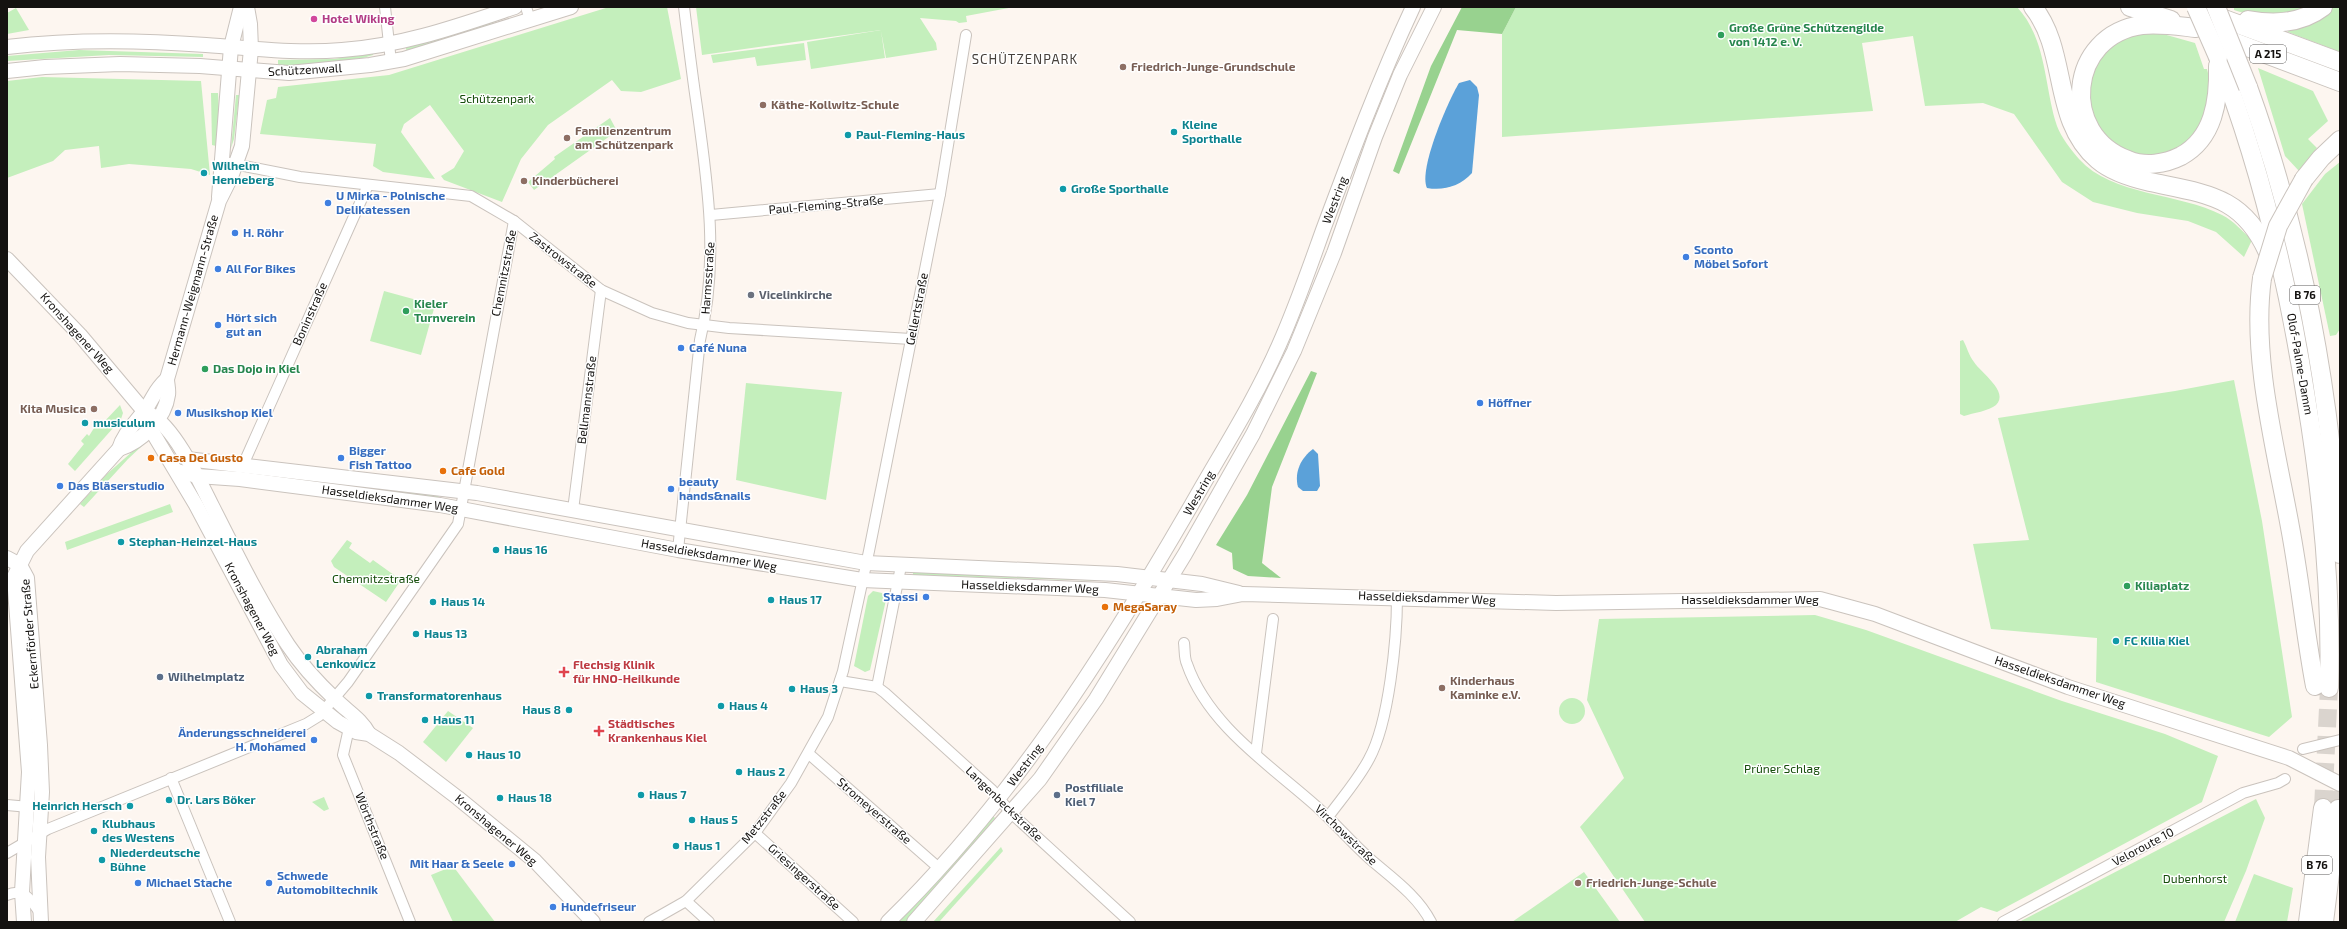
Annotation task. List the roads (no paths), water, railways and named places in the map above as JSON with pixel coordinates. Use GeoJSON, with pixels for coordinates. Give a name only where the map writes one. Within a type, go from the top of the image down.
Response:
{"type":"FeatureCollection","features":[{"type":"Feature","properties":{"kind":"highway"},"geometry":{"type":"LineString","coordinates":[[2033,7],[2041,20],[2051,46],[2066,110],[2077,137],[2087,150],[2104,164],[2123,174],[2210,195],[2227,203],[2244,215],[2260,235],[2294,325]]}},
{"type":"Feature","properties":{"kind":"highway","name":"A 215"},"geometry":{"type":"LineString","coordinates":[[2130,7],[2196,28],[2340,82]]}},
{"type":"Feature","properties":{"kind":"highway"},"geometry":{"type":"LineString","coordinates":[[2201,8],[2257,22],[2280,23],[2303,19],[2323,7]]}},
{"type":"Feature","properties":{"kind":"highway"},"geometry":{"type":"LineString","coordinates":[[2196,28],[2141,26],[2117,33],[2107,40],[2091,57],[2082,79],[2080,102],[2087,124],[2102,145],[2121,158],[2144,164],[2175,159],[2198,142],[2209,126],[2222,78],[2218,57],[2201,8]]}},
{"type":"Feature","properties":{"kind":"highway","name":"Olof-Palme-Damm"},"geometry":{"type":"LineString","coordinates":[[2201,8],[2248,87],[2280,184],[2314,340],[2331,452],[2340,542]]}},
{"type":"Feature","properties":{"kind":"highway","name":"A 215"},"geometry":{"type":"LineString","coordinates":[[2201,8],[2340,62]]}},
{"type":"Feature","properties":{"kind":"highway","name":"Olof-Palme-Damm"},"geometry":{"type":"LineString","coordinates":[[2222,78],[2259,176],[2294,325],[2324,512],[2328,608],[2322,687],[2302,594],[2264,383],[2259,332],[2262,278],[2278,226],[2304,179],[2335,145]]}},
{"type":"Feature","properties":{"kind":"highway","name":"B 76"},"geometry":{"type":"LineString","coordinates":[[2308,922],[2331,809],[2324,922]]}},
{"type":"Feature","properties":{"kind":"main road","name":"Hermann-Weigmann-Straße"},"geometry":{"type":"LineString","coordinates":[[219,201],[231,47],[236,22],[241,7]]}},
{"type":"Feature","properties":{"kind":"main road","name":"Hermann-Weigmann-Straße"},"geometry":{"type":"LineString","coordinates":[[154,423],[168,395],[167,379],[219,201],[242,146],[251,49],[250,24],[247,7]]}},
{"type":"Feature","properties":{"kind":"main road","name":"Schützenwall"},"geometry":{"type":"LineString","coordinates":[[7,47],[70,41],[108,41],[310,52],[370,48],[458,26],[515,7]]}},
{"type":"Feature","properties":{"kind":"main road","name":"Schützenwall"},"geometry":{"type":"LineString","coordinates":[[7,71],[59,66],[120,64],[289,73],[391,62],[528,13],[571,7]]}},
{"type":"Feature","properties":{"kind":"main road","name":"Westring"},"geometry":{"type":"LineString","coordinates":[[888,922],[940,869],[999,798],[1044,740],[1149,577],[1250,405],[1279,345],[1380,81],[1413,7]]}},
{"type":"Feature","properties":{"kind":"main road","name":"Westring"},"geometry":{"type":"LineString","coordinates":[[914,922],[1040,779],[1075,730],[1170,580],[1253,434],[1294,351],[1334,253],[1375,137],[1400,75],[1434,7]]}},
{"type":"Feature","properties":{"kind":"main road","name":"Kronshagener Weg"},"geometry":{"type":"LineString","coordinates":[[7,259],[80,335],[154,423],[187,459],[284,639],[307,671],[334,699],[363,722],[369,734]]}},
{"type":"Feature","properties":{"kind":"main road","name":"Hermann-Weigmann-Straße"},"geometry":{"type":"LineString","coordinates":[[119,449],[123,437],[144,411],[156,390],[167,379]]}},
{"type":"Feature","properties":{"kind":"main road","name":"Kronshagener Weg"},"geometry":{"type":"LineString","coordinates":[[154,423],[177,471],[281,665],[302,693],[323,711],[349,728],[356,732],[369,734],[412,763],[514,842],[563,888],[593,922]]}},
{"type":"Feature","properties":{"kind":"main road"},"geometry":{"type":"LineString","coordinates":[[7,558],[20,565],[32,545],[119,449],[130,445],[154,423]]}},
{"type":"Feature","properties":{"kind":"main road","name":"Hasseldieksdammer Weg"},"geometry":{"type":"LineString","coordinates":[[187,459],[464,491],[866,563],[901,566],[1095,573],[1149,577],[1221,587],[1244,594]]}},
{"type":"Feature","properties":{"kind":"main road","name":"Hasseldieksdammer Weg"},"geometry":{"type":"LineString","coordinates":[[177,471],[197,476],[278,484],[460,509],[678,550],[862,580],[1041,586],[1139,593],[1204,600],[1244,594],[1397,597],[1556,603],[1820,599],[1855,607],[2035,676],[2289,758],[2340,784]]}},
{"type":"Feature","properties":{"kind":"main road","name":"Eckernförder Straße"},"geometry":{"type":"LineString","coordinates":[[20,565],[14,577],[11,604],[29,772],[24,807],[22,892],[24,922]]}},
{"type":"Feature","properties":{"kind":"main road","name":"Eckernförder Straße"},"geometry":{"type":"LineString","coordinates":[[20,565],[27,578],[40,745],[42,792],[38,857],[41,918]]}},
{"type":"Feature","properties":{"kind":"street"},"geometry":{"type":"LineString","coordinates":[[384,7],[391,62]]}},
{"type":"Feature","properties":{"kind":"street","name":"Harmsstraße"},"geometry":{"type":"LineString","coordinates":[[678,550],[682,530],[700,340],[704,325],[711,256],[711,215],[706,165],[684,7]]}},
{"type":"Feature","properties":{"kind":"street","name":"Gellertstraße"},"geometry":{"type":"LineString","coordinates":[[862,580],[940,194],[966,35]]}},
{"type":"Feature","properties":{"kind":"street","name":"Zastrowstraße"},"geometry":{"type":"LineString","coordinates":[[221,162],[300,177],[471,196],[514,220],[601,290],[652,313],[688,323],[911,338]]}},
{"type":"Feature","properties":{"kind":"street","name":"Boninstraße"},"geometry":{"type":"LineString","coordinates":[[243,465],[368,185]]}},
{"type":"Feature","properties":{"kind":"street","name":"Paul-Fleming-Straße"},"geometry":{"type":"LineString","coordinates":[[711,215],[940,194]]}},
{"type":"Feature","properties":{"kind":"street","name":"Chemnitzstraße"},"geometry":{"type":"LineString","coordinates":[[323,711],[366,658],[458,524],[514,220]]}},
{"type":"Feature","properties":{"kind":"street","name":"Bellmannstraße"},"geometry":{"type":"LineString","coordinates":[[573,510],[601,290]]}},
{"type":"Feature","properties":{"kind":"street"},"geometry":{"type":"LineString","coordinates":[[840,681],[877,688],[901,566]]}},
{"type":"Feature","properties":{"kind":"street","name":"Metzstraße"},"geometry":{"type":"LineString","coordinates":[[649,922],[686,901],[755,833],[791,783],[828,717],[840,681],[862,580]]}},
{"type":"Feature","properties":{"kind":"street"},"geometry":{"type":"LineString","coordinates":[[1328,817],[1356,781],[1375,746],[1387,699],[1395,638],[1397,597]]}},
{"type":"Feature","properties":{"kind":"street"},"geometry":{"type":"LineString","coordinates":[[1256,753],[1273,619]]}},
{"type":"Feature","properties":{"kind":"street","name":"Virchowstraße"},"geometry":{"type":"LineString","coordinates":[[1184,643],[1186,663],[1208,702],[1221,721],[1328,817],[1354,844],[1424,909],[1431,922]]}},
{"type":"Feature","properties":{"kind":"street","name":"Langenbeckstraße"},"geometry":{"type":"LineString","coordinates":[[877,688],[999,798],[1011,813],[1130,922]]}},
{"type":"Feature","properties":{"kind":"street"},"geometry":{"type":"LineString","coordinates":[[7,853],[40,834],[172,778],[306,724],[323,711]]}},
{"type":"Feature","properties":{"kind":"street","name":"Wörthstraße"},"geometry":{"type":"LineString","coordinates":[[349,728],[343,755],[410,922]]}},
{"type":"Feature","properties":{"kind":"street"},"geometry":{"type":"LineString","coordinates":[[2303,749],[2340,740]]}},
{"type":"Feature","properties":{"kind":"street","name":"Stromeyerstraße"},"geometry":{"type":"LineString","coordinates":[[808,754],[940,869]]}},
{"type":"Feature","properties":{"kind":"street"},"geometry":{"type":"LineString","coordinates":[[172,778],[230,922]]}},
{"type":"Feature","properties":{"kind":"street","name":"Veloroute 10"},"geometry":{"type":"LineString","coordinates":[[2003,922],[2243,793],[2278,783],[2285,779]]}},
{"type":"Feature","properties":{"kind":"street"},"geometry":{"type":"LineString","coordinates":[[7,805],[24,807]]}},
{"type":"Feature","properties":{"kind":"street","name":"Griesingerstraße"},"geometry":{"type":"LineString","coordinates":[[755,833],[853,922]]}},
{"type":"Feature","properties":{"kind":"street"},"geometry":{"type":"LineString","coordinates":[[7,895],[22,892]]}},
{"type":"Feature","properties":{"kind":"street","name":"Eckernförder Straße"},"geometry":{"type":"LineString","coordinates":[[22,892],[27,895],[41,918]]}},
{"type":"Feature","properties":{"kind":"street"},"geometry":{"type":"LineString","coordinates":[[686,901],[709,922]]}},
{"type":"Feature","properties":{"kind":"water"},"geometry":{"type":"Polygon","coordinates":[[[1470,80],[1477,87],[1479,95],[1472,173],[1457,184],[1446,188],[1427,188],[1425,179],[1430,152],[1442,119],[1459,83],[1470,80]]]}},
{"type":"Feature","properties":{"kind":"water"},"geometry":{"type":"Polygon","coordinates":[[[1313,449],[1318,454],[1320,486],[1317,491],[1303,491],[1298,487],[1298,471],[1302,461],[1313,449]]]}},
{"type":"Feature","properties":{"kind":"tunnel"},"geometry":{"type":"LineString","coordinates":[[2323,808],[2329,688]]}},
{"type":"Feature","properties":{"kind":"tunnel"},"geometry":{"type":"LineString","coordinates":[[2338,809],[2340,778]]}},
{"type":"Feature","properties":{"kind":"place","name":"Hotel Wiking"},"geometry":{"type":"Point","coordinates":[314,19]}},
{"type":"Feature","properties":{"kind":"place","name":"Große Grüne Schützengilde von 1412 e. V."},"geometry":{"type":"Point","coordinates":[1721,35]}},
{"type":"Feature","properties":{"kind":"place","name":"Friedrich-Junge-Grundschule"},"geometry":{"type":"Point","coordinates":[1123,67]}},
{"type":"Feature","properties":{"kind":"place","name":"Käthe-Kollwitz-Schule"},"geometry":{"type":"Point","coordinates":[763,105]}},
{"type":"Feature","properties":{"kind":"place","name":"Kleine Sporthalle"},"geometry":{"type":"Point","coordinates":[1174,132]}},
{"type":"Feature","properties":{"kind":"place","name":"Paul-Fleming-Haus"},"geometry":{"type":"Point","coordinates":[848,135]}},
{"type":"Feature","properties":{"kind":"place","name":"Familienzentrum am Schützenpark"},"geometry":{"type":"Point","coordinates":[567,138]}},
{"type":"Feature","properties":{"kind":"place","name":"Wilhelm Henneberg"},"geometry":{"type":"Point","coordinates":[204,173]}},
{"type":"Feature","properties":{"kind":"place","name":"Kinderbücherei"},"geometry":{"type":"Point","coordinates":[524,181]}},
{"type":"Feature","properties":{"kind":"place","name":"Große Sporthalle"},"geometry":{"type":"Point","coordinates":[1063,189]}},
{"type":"Feature","properties":{"kind":"place","name":"U Mirka - Polnische Delikatessen"},"geometry":{"type":"Point","coordinates":[328,203]}},
{"type":"Feature","properties":{"kind":"place","name":"H. Röhr"},"geometry":{"type":"Point","coordinates":[235,233]}},
{"type":"Feature","properties":{"kind":"place","name":"Sconto Möbel Sofort"},"geometry":{"type":"Point","coordinates":[1686,257]}},
{"type":"Feature","properties":{"kind":"place","name":"All For Bikes"},"geometry":{"type":"Point","coordinates":[218,269]}},
{"type":"Feature","properties":{"kind":"place","name":"Vicelinkirche"},"geometry":{"type":"Point","coordinates":[751,295]}},
{"type":"Feature","properties":{"kind":"place","name":"Kieler Turnverein"},"geometry":{"type":"Point","coordinates":[406,311]}},
{"type":"Feature","properties":{"kind":"place","name":"Hört sich gut an"},"geometry":{"type":"Point","coordinates":[218,325]}},
{"type":"Feature","properties":{"kind":"place","name":"Café Nuna"},"geometry":{"type":"Point","coordinates":[681,348]}},
{"type":"Feature","properties":{"kind":"place","name":"Das Dojo in Kiel"},"geometry":{"type":"Point","coordinates":[205,369]}},
{"type":"Feature","properties":{"kind":"place","name":"Höffner"},"geometry":{"type":"Point","coordinates":[1480,403]}},
{"type":"Feature","properties":{"kind":"place","name":"Kita Musica"},"geometry":{"type":"Point","coordinates":[94,409]}},
{"type":"Feature","properties":{"kind":"place","name":"Musikshop Kiel"},"geometry":{"type":"Point","coordinates":[178,413]}},
{"type":"Feature","properties":{"kind":"place","name":"musiculum"},"geometry":{"type":"Point","coordinates":[85,423]}},
{"type":"Feature","properties":{"kind":"place","name":"Casa Del Gusto"},"geometry":{"type":"Point","coordinates":[151,458]}},
{"type":"Feature","properties":{"kind":"place","name":"Bigger Fish Tattoo"},"geometry":{"type":"Point","coordinates":[341,458]}},
{"type":"Feature","properties":{"kind":"place","name":"Cafe Gold"},"geometry":{"type":"Point","coordinates":[443,471]}},
{"type":"Feature","properties":{"kind":"place","name":"Das Bläserstudio"},"geometry":{"type":"Point","coordinates":[60,486]}},
{"type":"Feature","properties":{"kind":"place","name":"beauty hands&nails"},"geometry":{"type":"Point","coordinates":[671,489]}},
{"type":"Feature","properties":{"kind":"place","name":"Stephan-Heinzel-Haus"},"geometry":{"type":"Point","coordinates":[121,542]}},
{"type":"Feature","properties":{"kind":"place","name":"Haus 16"},"geometry":{"type":"Point","coordinates":[496,550]}},
{"type":"Feature","properties":{"kind":"place","name":"Kiliaplatz"},"geometry":{"type":"Point","coordinates":[2127,586]}},
{"type":"Feature","properties":{"kind":"place","name":"Stassi"},"geometry":{"type":"Point","coordinates":[926,597]}},
{"type":"Feature","properties":{"kind":"place","name":"Haus 17"},"geometry":{"type":"Point","coordinates":[771,600]}},
{"type":"Feature","properties":{"kind":"place","name":"Haus 14"},"geometry":{"type":"Point","coordinates":[433,602]}},
{"type":"Feature","properties":{"kind":"place","name":"MegaSaray"},"geometry":{"type":"Point","coordinates":[1105,607]}},
{"type":"Feature","properties":{"kind":"place","name":"Haus 13"},"geometry":{"type":"Point","coordinates":[416,634]}},
{"type":"Feature","properties":{"kind":"place","name":"FC Kilia Kiel"},"geometry":{"type":"Point","coordinates":[2116,641]}},
{"type":"Feature","properties":{"kind":"place","name":"Abraham Lenkowicz"},"geometry":{"type":"Point","coordinates":[308,657]}},
{"type":"Feature","properties":{"kind":"place","name":"Flechsig Klinik für HNO-Heilkunde"},"geometry":{"type":"Point","coordinates":[564,672]}},
{"type":"Feature","properties":{"kind":"place","name":"Wilhelmplatz"},"geometry":{"type":"Point","coordinates":[160,677]}},
{"type":"Feature","properties":{"kind":"place","name":"Kinderhaus Kaminke e.V."},"geometry":{"type":"Point","coordinates":[1442,688]}},
{"type":"Feature","properties":{"kind":"place","name":"Haus 3"},"geometry":{"type":"Point","coordinates":[792,689]}},
{"type":"Feature","properties":{"kind":"place","name":"Transformatorenhaus"},"geometry":{"type":"Point","coordinates":[369,696]}},
{"type":"Feature","properties":{"kind":"place","name":"Haus 4"},"geometry":{"type":"Point","coordinates":[721,706]}},
{"type":"Feature","properties":{"kind":"place","name":"Haus 8"},"geometry":{"type":"Point","coordinates":[569,710]}},
{"type":"Feature","properties":{"kind":"place","name":"Haus 11"},"geometry":{"type":"Point","coordinates":[425,720]}},
{"type":"Feature","properties":{"kind":"place","name":"Städtisches Krankenhaus Kiel"},"geometry":{"type":"Point","coordinates":[599,731]}},
{"type":"Feature","properties":{"kind":"place","name":"Änderungsschneiderei H. Mohamed"},"geometry":{"type":"Point","coordinates":[314,740]}},
{"type":"Feature","properties":{"kind":"place","name":"Haus 10"},"geometry":{"type":"Point","coordinates":[469,755]}},
{"type":"Feature","properties":{"kind":"place","name":"Haus 2"},"geometry":{"type":"Point","coordinates":[739,772]}},
{"type":"Feature","properties":{"kind":"place","name":"Haus 7"},"geometry":{"type":"Point","coordinates":[641,795]}},
{"type":"Feature","properties":{"kind":"place","name":"Postfiliale Kiel 7"},"geometry":{"type":"Point","coordinates":[1057,795]}},
{"type":"Feature","properties":{"kind":"place","name":"Haus 18"},"geometry":{"type":"Point","coordinates":[500,798]}},
{"type":"Feature","properties":{"kind":"place","name":"Dr. Lars Böker"},"geometry":{"type":"Point","coordinates":[169,800]}},
{"type":"Feature","properties":{"kind":"place","name":"Heinrich Hersch"},"geometry":{"type":"Point","coordinates":[130,806]}},
{"type":"Feature","properties":{"kind":"place","name":"Haus 5"},"geometry":{"type":"Point","coordinates":[692,820]}},
{"type":"Feature","properties":{"kind":"place","name":"Klubhaus des Westens"},"geometry":{"type":"Point","coordinates":[94,831]}},
{"type":"Feature","properties":{"kind":"place","name":"Haus 1"},"geometry":{"type":"Point","coordinates":[676,846]}},
{"type":"Feature","properties":{"kind":"place","name":"Niederdeutsche Bühne"},"geometry":{"type":"Point","coordinates":[102,860]}},
{"type":"Feature","properties":{"kind":"place","name":"Mit Haar & Seele"},"geometry":{"type":"Point","coordinates":[512,864]}},
{"type":"Feature","properties":{"kind":"place","name":"Michael Stache"},"geometry":{"type":"Point","coordinates":[138,883]}},
{"type":"Feature","properties":{"kind":"place","name":"Schwede Automobiltechnik"},"geometry":{"type":"Point","coordinates":[269,883]}},
{"type":"Feature","properties":{"kind":"place","name":"Friedrich-Junge-Schule"},"geometry":{"type":"Point","coordinates":[1578,883]}},
{"type":"Feature","properties":{"kind":"place","name":"Hundefriseur"},"geometry":{"type":"Point","coordinates":[553,907]}},
{"type":"Feature","properties":{"kind":"district","name":"SCHÜTZENPARK"},"geometry":{"type":"Point","coordinates":[1025,59]}},
{"type":"Feature","properties":{"kind":"park label","name":"Schützenpark"},"geometry":{"type":"Point","coordinates":[497,99]}},
{"type":"Feature","properties":{"kind":"park label","name":"Prüner Schlag"},"geometry":{"type":"Point","coordinates":[1782,769]}},
{"type":"Feature","properties":{"kind":"park label","name":"Dubenhorst"},"geometry":{"type":"Point","coordinates":[2195,879]}}]}
